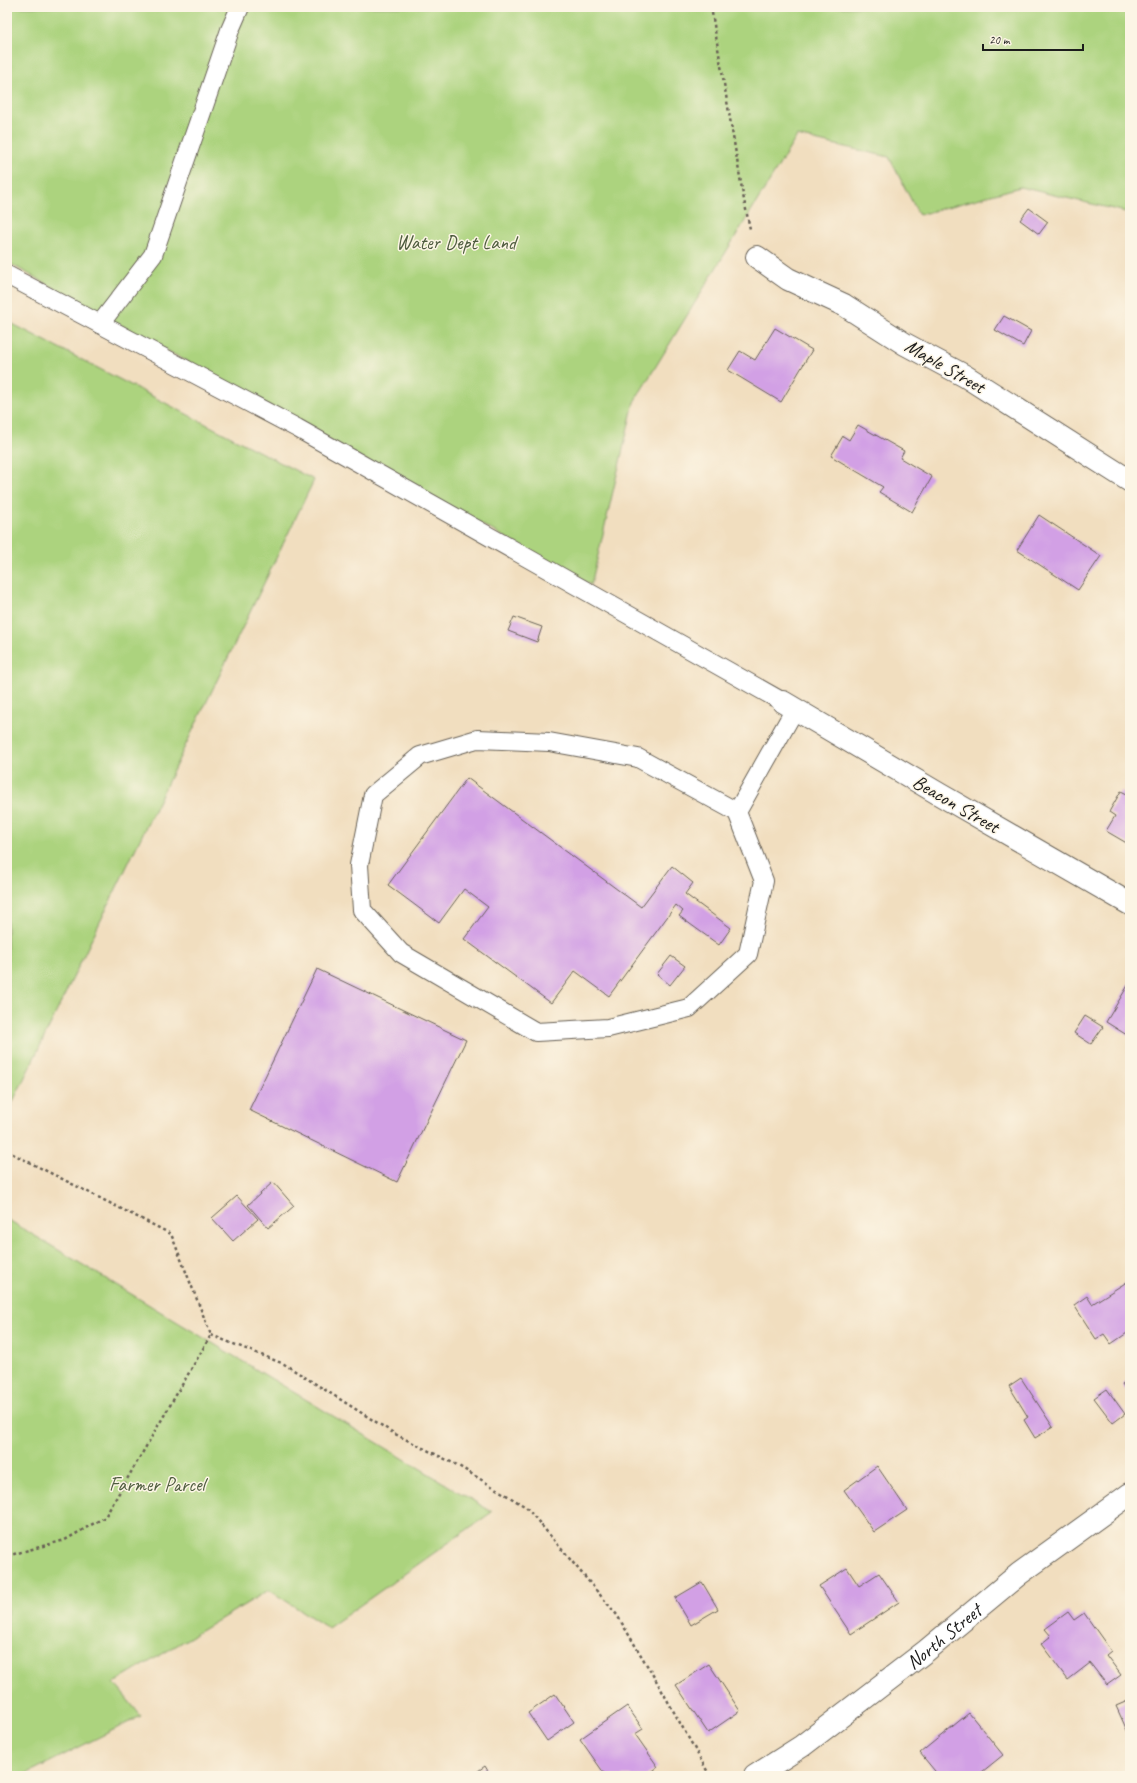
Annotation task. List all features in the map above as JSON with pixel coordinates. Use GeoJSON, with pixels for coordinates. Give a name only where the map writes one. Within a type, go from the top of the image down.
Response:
{"type":"FeatureCollection","features":[{"type":"Feature","properties":{"kind":"street","name":"Maple Street"},"geometry":{"type":"LineString","coordinates":[[757,257],[788,279],[844,305],[905,344],[965,376],[1130,481]]}},
{"type":"Feature","properties":{"kind":"street","name":"Beacon Street"},"geometry":{"type":"LineString","coordinates":[[789,705],[1130,904]]}},
{"type":"Feature","properties":{"kind":"street","name":"North Street"},"geometry":{"type":"LineString","coordinates":[[754,1776],[802,1746],[926,1651],[1019,1574],[1130,1494]]}},
{"type":"Feature","properties":{"kind":"lane"},"geometry":{"type":"LineString","coordinates":[[100,324],[153,255],[230,30],[240,7]]}},
{"type":"Feature","properties":{"kind":"lane"},"geometry":{"type":"LineString","coordinates":[[7,275],[297,428],[789,705],[737,812],[764,881],[748,954],[689,1008],[608,1028],[536,1032],[400,953],[362,910],[358,865],[373,795],[420,756],[477,739],[549,742],[638,758],[737,812]]}},
{"type":"Feature","properties":{"kind":"path"},"geometry":{"type":"LineString","coordinates":[[711,7],[743,195],[757,257]]}},
{"type":"Feature","properties":{"kind":"path"},"geometry":{"type":"LineString","coordinates":[[7,1151],[171,1234],[211,1335],[284,1364],[395,1434],[457,1464],[526,1507],[617,1616],[658,1682],[710,1776]]}},
{"type":"Feature","properties":{"kind":"path"},"geometry":{"type":"LineString","coordinates":[[7,1556],[66,1540],[105,1517],[211,1335]]}},
{"type":"Feature","properties":{"kind":"green space","name":"Water Dept Land"},"geometry":{"type":"Polygon","coordinates":[[[7,7],[1130,7],[1130,213],[1020,187],[919,215],[889,157],[797,136],[634,402],[591,585],[7,262],[7,7]]]}},
{"type":"Feature","properties":{"kind":"green space"},"geometry":{"type":"Polygon","coordinates":[[[7,321],[314,480],[7,1114],[7,321]]]}},
{"type":"Feature","properties":{"kind":"green space","name":"Farmer Parcel"},"geometry":{"type":"Polygon","coordinates":[[[7,1219],[492,1512],[328,1628],[269,1590],[114,1683],[141,1716],[22,1776],[7,1776],[7,1219]]]}},
{"type":"Feature","properties":{"kind":"building"},"geometry":{"type":"Polygon","coordinates":[[[1029,208],[1048,222],[1039,234],[1020,220],[1029,208]]]}},
{"type":"Feature","properties":{"kind":"building"},"geometry":{"type":"Polygon","coordinates":[[[1004,316],[1031,331],[1023,346],[995,330],[1004,316]]]}},
{"type":"Feature","properties":{"kind":"building"},"geometry":{"type":"Polygon","coordinates":[[[775,328],[812,350],[781,402],[728,370],[740,351],[755,360],[775,328]]]}},
{"type":"Feature","properties":{"kind":"building"},"geometry":{"type":"Polygon","coordinates":[[[858,425],[904,451],[900,458],[932,477],[912,512],[879,492],[883,487],[831,456],[843,436],[849,440],[858,425]]]}},
{"type":"Feature","properties":{"kind":"building"},"geometry":{"type":"Polygon","coordinates":[[[1039,515],[1101,556],[1078,590],[1017,550],[1039,515]]]}},
{"type":"Feature","properties":{"kind":"building"},"geometry":{"type":"Polygon","coordinates":[[[514,617],[542,627],[537,642],[508,631],[514,617]]]}},
{"type":"Feature","properties":{"kind":"building"},"geometry":{"type":"Polygon","coordinates":[[[467,778],[641,907],[672,866],[693,883],[685,894],[731,928],[719,945],[679,916],[683,911],[676,905],[609,996],[575,971],[551,1003],[464,939],[488,907],[464,889],[439,923],[388,885],[467,778]]]}},
{"type":"Feature","properties":{"kind":"building"},"geometry":{"type":"Polygon","coordinates":[[[1121,791],[1129,795],[1130,794],[1130,845],[1106,831],[1115,816],[1109,812],[1121,791]]]}},
{"type":"Feature","properties":{"kind":"building"},"geometry":{"type":"Polygon","coordinates":[[[671,956],[685,966],[670,985],[657,974],[671,956]]]}},
{"type":"Feature","properties":{"kind":"building"},"geometry":{"type":"Polygon","coordinates":[[[317,969],[466,1040],[397,1182],[249,1110],[317,969]]]}},
{"type":"Feature","properties":{"kind":"building"},"geometry":{"type":"Polygon","coordinates":[[[1130,982],[1130,1037],[1106,1022],[1130,982]]]}},
{"type":"Feature","properties":{"kind":"building"},"geometry":{"type":"Polygon","coordinates":[[[1085,1016],[1103,1027],[1091,1044],[1074,1033],[1085,1016]]]}},
{"type":"Feature","properties":{"kind":"building"},"geometry":{"type":"Polygon","coordinates":[[[273,1182],[294,1206],[268,1228],[248,1205],[273,1182]]]}},
{"type":"Feature","properties":{"kind":"building"},"geometry":{"type":"Polygon","coordinates":[[[237,1196],[258,1219],[233,1241],[212,1218],[237,1196]]]}},
{"type":"Feature","properties":{"kind":"building"},"geometry":{"type":"Polygon","coordinates":[[[1130,1280],[1130,1331],[1111,1344],[1104,1334],[1096,1339],[1074,1305],[1087,1296],[1092,1304],[1130,1280]]]}},
{"type":"Feature","properties":{"kind":"building"},"geometry":{"type":"Polygon","coordinates":[[[1021,1378],[1053,1427],[1035,1438],[1024,1420],[1028,1417],[1009,1386],[1021,1378]]]}},
{"type":"Feature","properties":{"kind":"building"},"geometry":{"type":"Polygon","coordinates":[[[1130,1378],[1130,1395],[1122,1384],[1130,1378]]]}},
{"type":"Feature","properties":{"kind":"building"},"geometry":{"type":"Polygon","coordinates":[[[1107,1389],[1125,1414],[1113,1423],[1094,1398],[1107,1389]]]}},
{"type":"Feature","properties":{"kind":"building"},"geometry":{"type":"Polygon","coordinates":[[[877,1466],[907,1510],[874,1532],[844,1490],[877,1466]]]}},
{"type":"Feature","properties":{"kind":"building"},"geometry":{"type":"Polygon","coordinates":[[[847,1568],[859,1586],[879,1573],[899,1602],[851,1634],[819,1586],[847,1568]]]}},
{"type":"Feature","properties":{"kind":"building"},"geometry":{"type":"Polygon","coordinates":[[[702,1582],[718,1609],[691,1625],[675,1598],[702,1582]]]}},
{"type":"Feature","properties":{"kind":"building"},"geometry":{"type":"Polygon","coordinates":[[[1068,1612],[1074,1620],[1084,1613],[1111,1651],[1106,1655],[1121,1675],[1107,1685],[1090,1663],[1068,1680],[1041,1644],[1051,1636],[1045,1629],[1068,1612]]]}},
{"type":"Feature","properties":{"kind":"building"},"geometry":{"type":"Polygon","coordinates":[[[709,1664],[740,1711],[708,1733],[676,1685],[709,1664]]]}},
{"type":"Feature","properties":{"kind":"building"},"geometry":{"type":"Polygon","coordinates":[[[555,1694],[574,1722],[547,1741],[528,1713],[555,1694]]]}},
{"type":"Feature","properties":{"kind":"building"},"geometry":{"type":"Polygon","coordinates":[[[1130,1700],[1130,1734],[1129,1735],[1116,1706],[1130,1700]]]}},
{"type":"Feature","properties":{"kind":"building"},"geometry":{"type":"Polygon","coordinates":[[[627,1706],[643,1729],[635,1734],[658,1767],[646,1776],[606,1776],[580,1739],[627,1706]]]}},
{"type":"Feature","properties":{"kind":"building"},"geometry":{"type":"Polygon","coordinates":[[[969,1713],[1003,1755],[977,1776],[939,1776],[920,1753],[969,1713]]]}},
{"type":"Feature","properties":{"kind":"building"},"geometry":{"type":"Polygon","coordinates":[[[485,1766],[491,1776],[471,1776],[485,1766]]]}}]}
